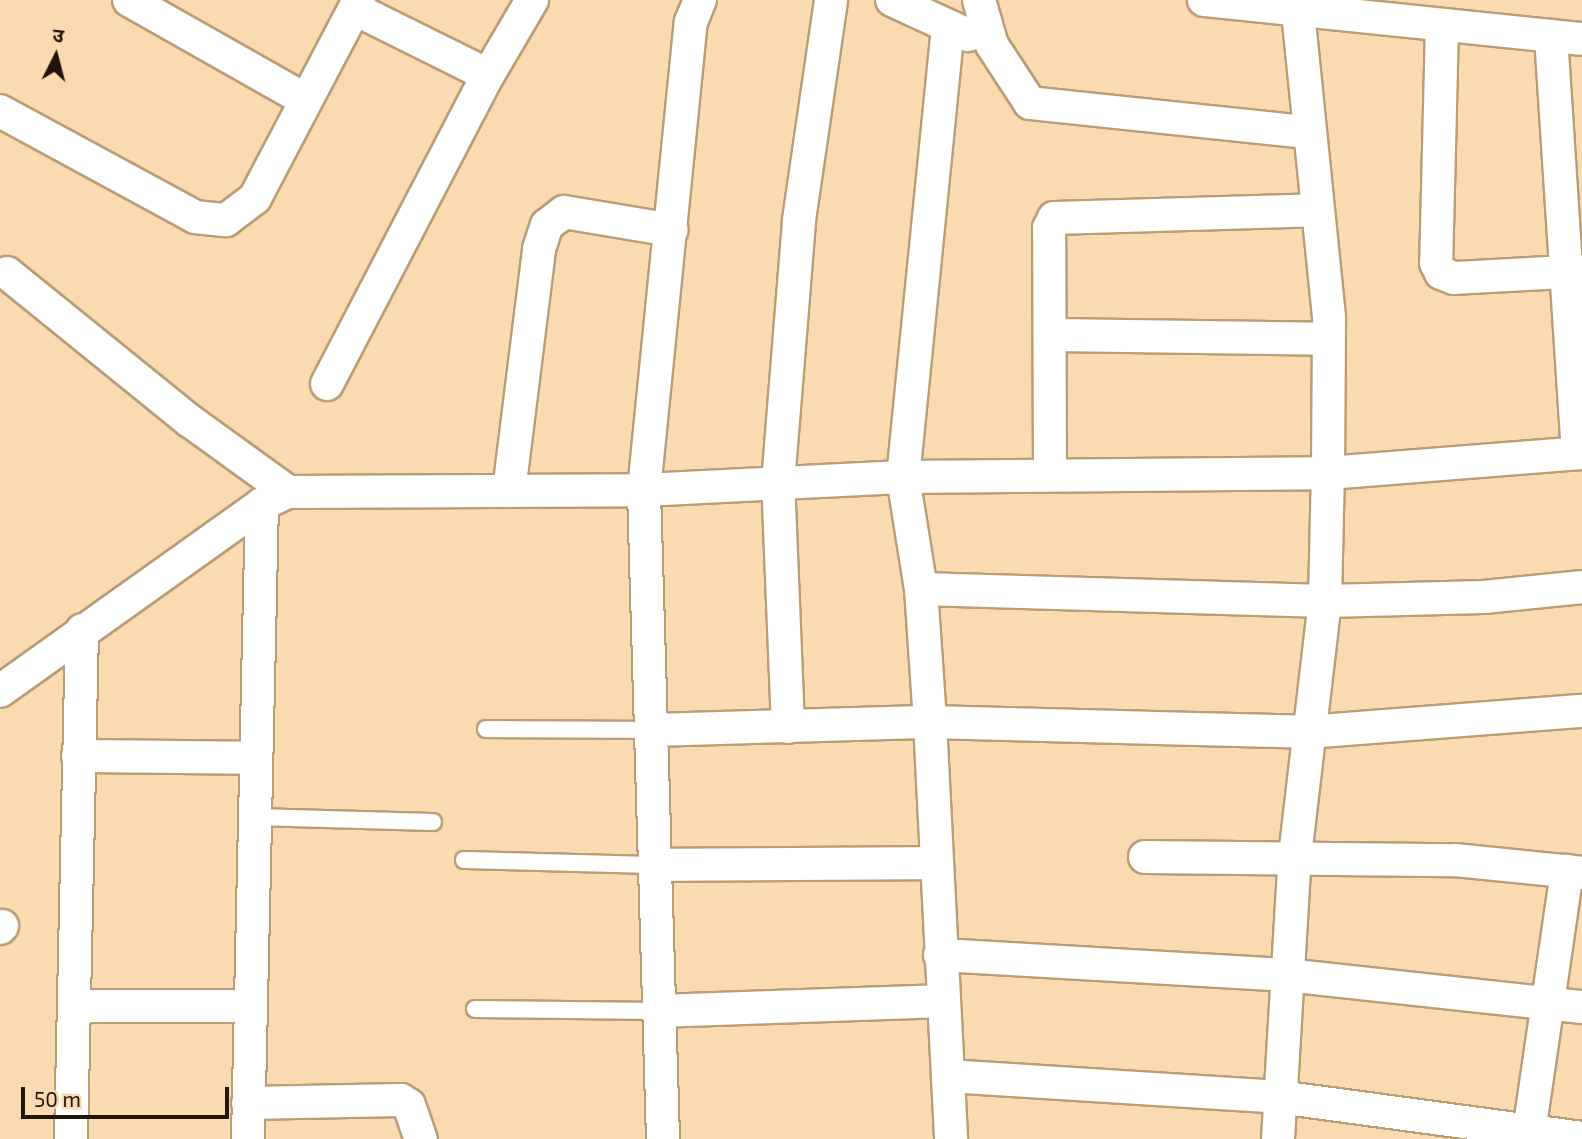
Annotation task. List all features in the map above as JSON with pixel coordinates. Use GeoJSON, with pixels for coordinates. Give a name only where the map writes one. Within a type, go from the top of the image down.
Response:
{"type":"FeatureCollection","features":[{"type":"Feature","properties":{"kind":"street"},"geometry":{"type":"LineString","coordinates":[[129,0],[304,99]]}},
{"type":"Feature","properties":{"kind":"street"},"geometry":{"type":"LineString","coordinates":[[327,384],[488,75],[532,0]]}},
{"type":"Feature","properties":{"kind":"street"},"geometry":{"type":"LineString","coordinates":[[663,1139],[644,490],[691,22],[700,0]]}},
{"type":"Feature","properties":{"kind":"street"},"geometry":{"type":"LineString","coordinates":[[788,727],[778,483],[799,220],[831,0]]}},
{"type":"Feature","properties":{"kind":"street"},"geometry":{"type":"LineString","coordinates":[[892,0],[992,45]]}},
{"type":"Feature","properties":{"kind":"street"},"geometry":{"type":"LineString","coordinates":[[979,0],[992,45],[1030,103],[1307,132]]}},
{"type":"Feature","properties":{"kind":"street"},"geometry":{"type":"LineString","coordinates":[[0,691],[82,630],[275,498],[644,490],[903,477],[1328,473],[1580,453],[1567,38],[1424,15],[1204,0]]}},
{"type":"Feature","properties":{"kind":"street"},"geometry":{"type":"LineString","coordinates":[[0,111],[195,217],[226,220],[255,198],[304,99],[357,4],[488,75]]}},
{"type":"Feature","properties":{"kind":"street"},"geometry":{"type":"LineString","coordinates":[[1278,1139],[1295,856],[1307,732],[1325,601],[1328,473],[1328,339],[1297,5]]}},
{"type":"Feature","properties":{"kind":"street"},"geometry":{"type":"LineString","coordinates":[[1424,15],[1436,263],[1441,272],[1454,278],[1575,272]]}},
{"type":"Feature","properties":{"kind":"street"},"geometry":{"type":"LineString","coordinates":[[948,27],[903,477],[920,589],[930,722],[951,1139]]}},
{"type":"Feature","properties":{"kind":"street"},"geometry":{"type":"LineString","coordinates":[[1050,475],[1052,335],[1049,228],[1054,219],[1316,211]]}},
{"type":"Feature","properties":{"kind":"street"},"geometry":{"type":"LineString","coordinates":[[509,491],[538,249],[547,225],[564,212],[671,229]]}},
{"type":"Feature","properties":{"kind":"street"},"geometry":{"type":"LineString","coordinates":[[7,273],[190,421],[275,498]]}},
{"type":"Feature","properties":{"kind":"street"},"geometry":{"type":"LineString","coordinates":[[1052,335],[1328,339]]}},
{"type":"Feature","properties":{"kind":"street"},"geometry":{"type":"LineString","coordinates":[[248,1139],[255,758],[275,498]]}},
{"type":"Feature","properties":{"kind":"street"},"geometry":{"type":"LineString","coordinates":[[920,589],[1325,601],[1484,597],[1582,587]]}},
{"type":"Feature","properties":{"kind":"street"},"geometry":{"type":"LineString","coordinates":[[71,1139],[82,630]]}},
{"type":"Feature","properties":{"kind":"street"},"geometry":{"type":"LineString","coordinates":[[653,730],[930,722],[1307,732],[1582,711]]}},
{"type":"Feature","properties":{"kind":"street"},"geometry":{"type":"LineString","coordinates":[[78,756],[255,758]]}},
{"type":"Feature","properties":{"kind":"street"},"geometry":{"type":"LineString","coordinates":[[1145,858],[1295,856],[1455,860],[1574,872],[1544,1002],[1528,1134]]}},
{"type":"Feature","properties":{"kind":"street"},"geometry":{"type":"LineString","coordinates":[[653,865],[936,863]]}},
{"type":"Feature","properties":{"kind":"street"},"geometry":{"type":"LineString","coordinates":[[940,955],[1286,975],[1582,1007]]}},
{"type":"Feature","properties":{"kind":"street"},"geometry":{"type":"LineString","coordinates":[[660,1011],[943,1001]]}},
{"type":"Feature","properties":{"kind":"street"},"geometry":{"type":"LineString","coordinates":[[74,1006],[250,1006]]}},
{"type":"Feature","properties":{"kind":"street"},"geometry":{"type":"LineString","coordinates":[[948,1076],[1279,1097],[1528,1134],[1582,1138]]}},
{"type":"Feature","properties":{"kind":"street"},"geometry":{"type":"LineString","coordinates":[[248,1103],[401,1100],[409,1105],[421,1139]]}},
{"type":"Feature","properties":{"kind":"lane"},"geometry":{"type":"LineString","coordinates":[[486,729],[653,730]]}},
{"type":"Feature","properties":{"kind":"lane"},"geometry":{"type":"LineString","coordinates":[[254,817],[433,822]]}},
{"type":"Feature","properties":{"kind":"lane"},"geometry":{"type":"LineString","coordinates":[[464,860],[653,865]]}},
{"type":"Feature","properties":{"kind":"lane"},"geometry":{"type":"LineString","coordinates":[[475,1009],[660,1011]]}}]}
